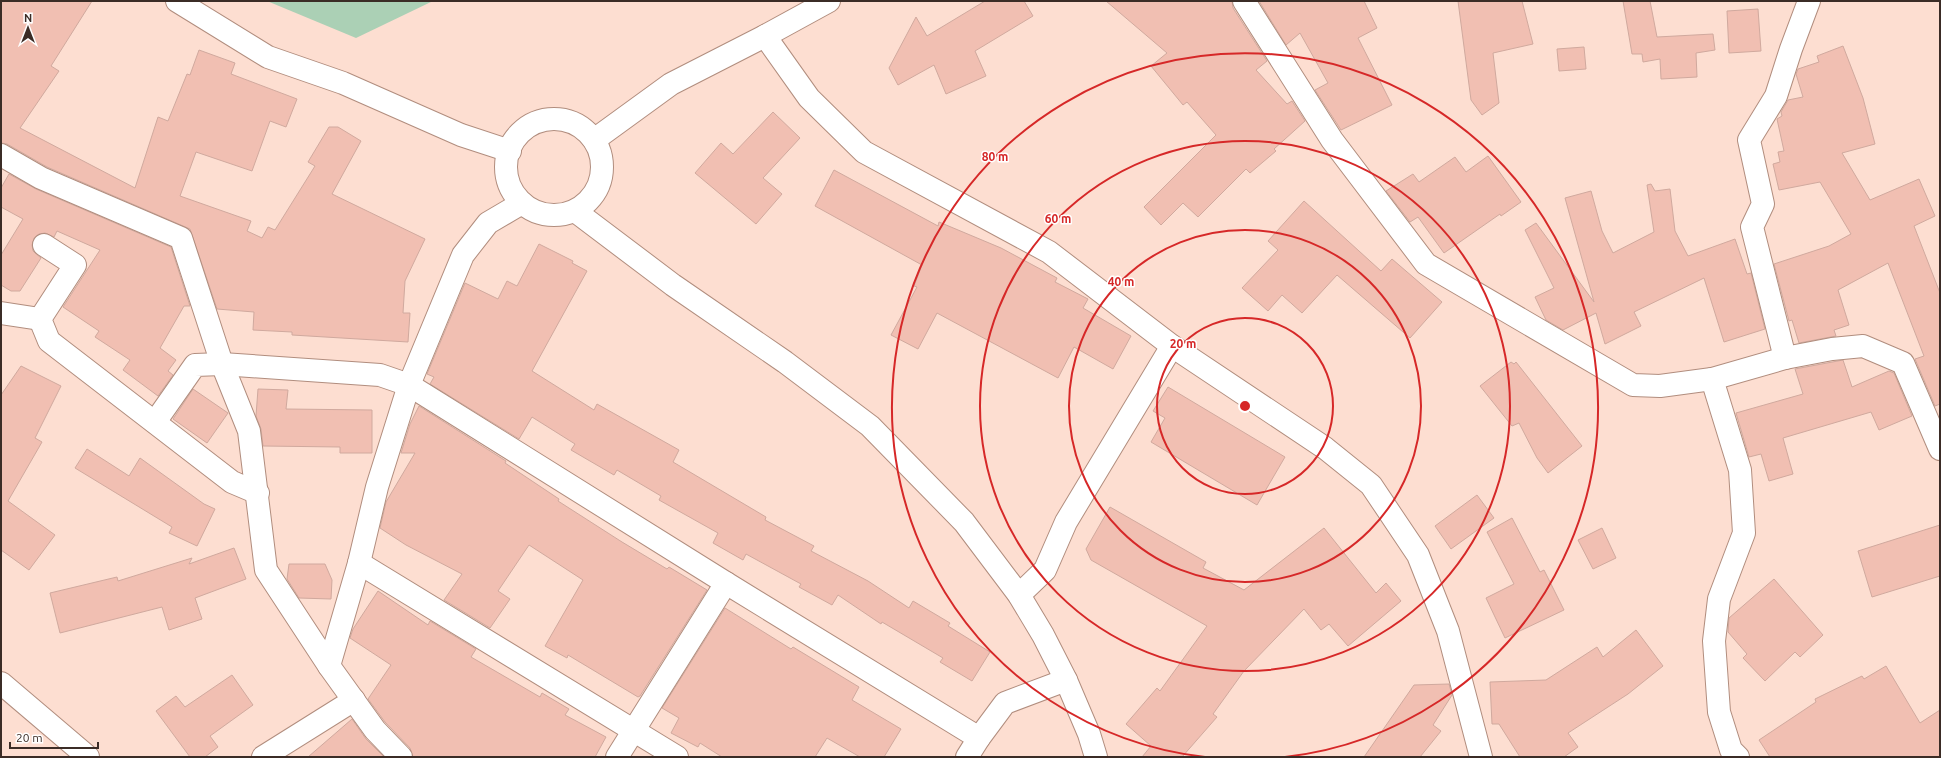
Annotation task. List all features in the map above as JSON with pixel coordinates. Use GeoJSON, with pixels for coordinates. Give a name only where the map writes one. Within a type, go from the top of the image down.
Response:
{"type":"FeatureCollection","features":[{"type":"Feature","properties":{"kind":"street"},"geometry":{"type":"LineString","coordinates":[[177,1],[268,57],[344,83],[461,135],[510,151]]}},
{"type":"Feature","properties":{"kind":"street"},"geometry":{"type":"LineString","coordinates":[[594,140],[671,84],[765,36],[829,1]]}},
{"type":"Feature","properties":{"kind":"street"},"geometry":{"type":"LineString","coordinates":[[1244,1],[1332,140],[1426,264],[1633,385],[1660,386],[1712,379],[1785,358],[1832,349],[1863,346],[1903,363],[1940,449]]}},
{"type":"Feature","properties":{"kind":"street"},"geometry":{"type":"LineString","coordinates":[[1785,358],[1752,227],[1763,204],[1749,140],[1776,96],[1791,49],[1809,1]]}},
{"type":"Feature","properties":{"kind":"street"},"geometry":{"type":"LineString","coordinates":[[765,36],[809,98],[864,152],[1049,252],[1172,346],[1325,448],[1370,485],[1418,555],[1448,631],[1479,748],[1463,757]]}},
{"type":"Feature","properties":{"kind":"street"},"geometry":{"type":"LineString","coordinates":[[551,120],[568,121],[582,128],[594,140],[600,152],[603,166],[601,179],[596,192],[587,203],[562,215],[547,215],[534,211],[522,203],[512,191],[507,176],[506,161],[510,151],[511,145],[521,132],[535,123],[551,120]]}},
{"type":"Feature","properties":{"kind":"street"},"geometry":{"type":"LineString","coordinates":[[1,155],[41,178],[181,238],[222,364],[249,431],[258,493],[266,570],[329,666],[376,730],[402,757]]}},
{"type":"Feature","properties":{"kind":"street"},"geometry":{"type":"LineString","coordinates":[[329,666],[359,563],[378,487],[410,385],[463,255],[488,223],[522,203]]}},
{"type":"Feature","properties":{"kind":"street"},"geometry":{"type":"LineString","coordinates":[[575,210],[673,285],[785,362],[870,426],[964,522],[1019,595],[1043,635],[1066,680],[1089,734],[1096,757]]}},
{"type":"Feature","properties":{"kind":"street"},"geometry":{"type":"LineString","coordinates":[[40,319],[75,265],[44,245]]}},
{"type":"Feature","properties":{"kind":"street"},"geometry":{"type":"LineString","coordinates":[[1,313],[40,319]]}},
{"type":"Feature","properties":{"kind":"street"},"geometry":{"type":"LineString","coordinates":[[40,319],[49,341],[232,482],[258,493]]}},
{"type":"Feature","properties":{"kind":"street"},"geometry":{"type":"LineString","coordinates":[[1019,595],[1045,570],[1066,522],[1172,346]]}},
{"type":"Feature","properties":{"kind":"street"},"geometry":{"type":"LineString","coordinates":[[155,422],[195,365],[222,364],[380,376],[410,385],[726,583],[979,738]]}},
{"type":"Feature","properties":{"kind":"street"},"geometry":{"type":"LineString","coordinates":[[1712,379],[1740,470],[1744,533],[1719,599],[1714,641],[1719,712],[1731,750],[1738,757]]}},
{"type":"Feature","properties":{"kind":"street"},"geometry":{"type":"LineString","coordinates":[[359,563],[677,757]]}},
{"type":"Feature","properties":{"kind":"street"},"geometry":{"type":"LineString","coordinates":[[617,757],[726,583]]}},
{"type":"Feature","properties":{"kind":"street"},"geometry":{"type":"LineString","coordinates":[[967,757],[979,738],[1006,703],[1066,680]]}},
{"type":"Feature","properties":{"kind":"street"},"geometry":{"type":"LineString","coordinates":[[1,683],[88,757]]}},
{"type":"Feature","properties":{"kind":"street"},"geometry":{"type":"LineString","coordinates":[[263,757],[354,700]]}},
{"type":"Feature","properties":{"kind":"green space"},"geometry":{"type":"Polygon","coordinates":[[[267,1],[433,1],[356,38],[267,1]]]}},
{"type":"Feature","properties":{"kind":"building"},"geometry":{"type":"Polygon","coordinates":[[[1,1],[92,1],[51,66],[59,71],[20,128],[135,188],[158,117],[168,121],[187,74],[190,75],[199,50],[235,63],[231,74],[297,99],[286,127],[270,121],[252,171],[196,152],[180,196],[251,221],[247,231],[262,238],[268,227],[275,230],[315,166],[308,162],[329,127],[338,127],[361,141],[332,194],[425,239],[405,281],[403,313],[410,313],[408,342],[292,335],[292,332],[253,330],[254,312],[217,309],[190,229],[47,167],[7,144],[1,143],[1,1]]]}},
{"type":"Feature","properties":{"kind":"building"},"geometry":{"type":"Polygon","coordinates":[[[985,1],[1024,1],[1033,16],[975,51],[986,76],[946,94],[934,65],[898,85],[889,68],[916,17],[927,36],[985,1]]]}},
{"type":"Feature","properties":{"kind":"building"},"geometry":{"type":"Polygon","coordinates":[[[1106,1],[1232,1],[1233,8],[1267,61],[1256,70],[1287,104],[1292,101],[1305,121],[1274,149],[1276,151],[1250,173],[1246,169],[1198,217],[1183,203],[1161,225],[1144,207],[1216,135],[1187,102],[1183,105],[1151,66],[1167,53],[1106,1]]]}},
{"type":"Feature","properties":{"kind":"building"},"geometry":{"type":"Polygon","coordinates":[[[1259,1],[1364,1],[1377,28],[1358,38],[1392,105],[1341,130],[1315,90],[1328,83],[1300,33],[1286,45],[1259,1]]]}},
{"type":"Feature","properties":{"kind":"building"},"geometry":{"type":"Polygon","coordinates":[[[1458,1],[1522,1],[1533,44],[1493,53],[1499,103],[1482,115],[1471,100],[1458,1]]]}},
{"type":"Feature","properties":{"kind":"building"},"geometry":{"type":"Polygon","coordinates":[[[1623,1],[1650,1],[1657,37],[1713,34],[1715,50],[1696,53],[1697,77],[1661,79],[1660,59],[1643,62],[1642,54],[1632,54],[1623,1]]]}},
{"type":"Feature","properties":{"kind":"building"},"geometry":{"type":"Polygon","coordinates":[[[1758,9],[1761,51],[1729,53],[1727,11],[1758,9]]]}},
{"type":"Feature","properties":{"kind":"building"},"geometry":{"type":"Polygon","coordinates":[[[1843,46],[1863,98],[1875,144],[1842,153],[1870,200],[1919,179],[1935,216],[1914,226],[1940,293],[1940,404],[1935,406],[1915,359],[1924,356],[1888,263],[1838,290],[1849,325],[1834,330],[1836,336],[1799,343],[1792,320],[1789,321],[1774,264],[1829,246],[1851,234],[1820,182],[1779,190],[1773,164],[1780,162],[1778,152],[1784,151],[1777,119],[1782,116],[1781,112],[1788,100],[1803,97],[1796,74],[1798,69],[1819,62],[1817,56],[1843,46]]]}},
{"type":"Feature","properties":{"kind":"building"},"geometry":{"type":"Polygon","coordinates":[[[1584,47],[1586,69],[1559,71],[1557,49],[1584,47]]]}},
{"type":"Feature","properties":{"kind":"building"},"geometry":{"type":"Polygon","coordinates":[[[773,112],[800,138],[763,178],[782,194],[756,224],[695,173],[721,143],[733,154],[773,112]]]}},
{"type":"Feature","properties":{"kind":"building"},"geometry":{"type":"Polygon","coordinates":[[[1488,156],[1521,202],[1501,216],[1500,214],[1444,253],[1418,217],[1410,222],[1386,191],[1413,174],[1419,182],[1455,157],[1466,172],[1488,156]]]}},
{"type":"Feature","properties":{"kind":"building"},"geometry":{"type":"Polygon","coordinates":[[[834,170],[938,226],[939,222],[1001,248],[1057,278],[1055,282],[1088,299],[1083,308],[1131,336],[1113,369],[1074,347],[1058,378],[937,313],[918,349],[891,335],[917,287],[914,286],[922,265],[815,206],[834,170]]]}},
{"type":"Feature","properties":{"kind":"building"},"geometry":{"type":"Polygon","coordinates":[[[9,174],[36,189],[171,247],[190,306],[184,306],[160,348],[176,360],[168,371],[173,375],[158,396],[123,370],[130,360],[95,337],[99,331],[63,307],[100,250],[57,231],[54,237],[45,233],[39,234],[34,238],[32,245],[33,251],[41,258],[20,291],[11,291],[1,285],[1,255],[23,219],[1,207],[1,188],[9,174]]]}},
{"type":"Feature","properties":{"kind":"building"},"geometry":{"type":"Polygon","coordinates":[[[1651,184],[1655,191],[1670,189],[1675,231],[1688,256],[1735,239],[1747,274],[1751,273],[1765,329],[1724,342],[1704,278],[1634,312],[1641,326],[1605,344],[1596,313],[1563,330],[1546,320],[1535,297],[1554,288],[1525,230],[1536,223],[1594,302],[1565,198],[1591,191],[1602,231],[1613,253],[1654,232],[1647,185],[1651,184]]]}},
{"type":"Feature","properties":{"kind":"building"},"geometry":{"type":"Polygon","coordinates":[[[1304,201],[1381,271],[1392,259],[1442,302],[1410,338],[1337,275],[1302,313],[1282,295],[1268,311],[1242,288],[1278,250],[1268,241],[1304,201]]]}},
{"type":"Feature","properties":{"kind":"building"},"geometry":{"type":"Polygon","coordinates":[[[539,244],[573,261],[572,263],[587,271],[532,371],[594,410],[597,404],[679,450],[673,462],[766,517],[765,520],[814,546],[811,551],[868,581],[909,608],[913,601],[950,623],[948,626],[990,652],[972,681],[940,662],[943,658],[882,622],[881,624],[838,595],[832,605],[799,587],[801,584],[746,554],[743,560],[713,543],[718,533],[659,500],[661,496],[617,470],[614,475],[571,450],[575,444],[532,417],[519,439],[430,384],[434,377],[427,374],[465,283],[498,299],[507,281],[517,286],[539,244]]]}},
{"type":"Feature","properties":{"kind":"building"},"geometry":{"type":"Polygon","coordinates":[[[1843,360],[1852,387],[1889,371],[1894,373],[1912,416],[1879,430],[1871,412],[1783,438],[1793,474],[1769,481],[1761,454],[1749,457],[1736,413],[1803,394],[1795,369],[1843,360]]]}},
{"type":"Feature","properties":{"kind":"building"},"geometry":{"type":"Polygon","coordinates":[[[1511,362],[1514,364],[1516,362],[1582,446],[1548,473],[1537,458],[1519,423],[1512,426],[1480,386],[1511,362]]]}},
{"type":"Feature","properties":{"kind":"building"},"geometry":{"type":"Polygon","coordinates":[[[21,366],[61,386],[35,438],[42,442],[8,501],[55,535],[29,570],[1,550],[1,395],[21,366]]]}},
{"type":"Feature","properties":{"kind":"building"},"geometry":{"type":"Polygon","coordinates":[[[1168,387],[1285,457],[1257,505],[1151,442],[1165,418],[1153,411],[1168,387]]]}},
{"type":"Feature","properties":{"kind":"building"},"geometry":{"type":"Polygon","coordinates":[[[193,389],[228,413],[207,443],[173,419],[193,389]]]}},
{"type":"Feature","properties":{"kind":"building"},"geometry":{"type":"Polygon","coordinates":[[[258,389],[288,390],[286,409],[372,410],[372,453],[340,453],[340,447],[263,446],[261,429],[256,416],[258,389]]]}},
{"type":"Feature","properties":{"kind":"building"},"geometry":{"type":"Polygon","coordinates":[[[419,406],[506,461],[505,463],[559,499],[558,501],[622,542],[667,569],[669,567],[707,590],[640,696],[638,697],[568,655],[567,658],[545,646],[583,580],[529,545],[498,591],[510,599],[490,628],[444,600],[462,574],[406,545],[380,528],[386,502],[415,453],[401,453],[410,424],[419,406]]]}},
{"type":"Feature","properties":{"kind":"building"},"geometry":{"type":"Polygon","coordinates":[[[87,449],[129,476],[140,458],[204,504],[215,509],[197,546],[169,533],[172,527],[75,468],[87,449]]]}},
{"type":"Feature","properties":{"kind":"building"},"geometry":{"type":"Polygon","coordinates":[[[1477,495],[1494,518],[1451,549],[1435,526],[1477,495]]]}},
{"type":"Feature","properties":{"kind":"building"},"geometry":{"type":"Polygon","coordinates":[[[1110,507],[1206,562],[1203,568],[1244,590],[1324,528],[1376,593],[1386,583],[1401,601],[1348,646],[1329,624],[1321,630],[1304,609],[1244,671],[1213,714],[1217,717],[1182,757],[1142,757],[1151,746],[1126,724],[1157,688],[1160,691],[1207,626],[1091,560],[1086,549],[1110,507]]]}},
{"type":"Feature","properties":{"kind":"building"},"geometry":{"type":"Polygon","coordinates":[[[1512,518],[1540,572],[1544,570],[1564,610],[1505,638],[1486,598],[1514,584],[1487,532],[1512,518]]]}},
{"type":"Feature","properties":{"kind":"building"},"geometry":{"type":"Polygon","coordinates":[[[1940,525],[1940,576],[1872,597],[1858,551],[1940,525]]]}},
{"type":"Feature","properties":{"kind":"building"},"geometry":{"type":"Polygon","coordinates":[[[1602,528],[1616,558],[1593,569],[1578,540],[1602,528]]]}},
{"type":"Feature","properties":{"kind":"building"},"geometry":{"type":"Polygon","coordinates":[[[234,548],[246,579],[195,598],[202,619],[169,630],[162,607],[60,633],[50,593],[117,577],[118,581],[192,558],[189,564],[234,548]]]}},
{"type":"Feature","properties":{"kind":"building"},"geometry":{"type":"Polygon","coordinates":[[[289,564],[325,564],[332,580],[331,599],[299,598],[287,579],[289,564]]]}},
{"type":"Feature","properties":{"kind":"building"},"geometry":{"type":"Polygon","coordinates":[[[1774,579],[1823,635],[1800,657],[1795,652],[1765,681],[1743,658],[1747,654],[1728,632],[1729,618],[1774,579]]]}},
{"type":"Feature","properties":{"kind":"building"},"geometry":{"type":"Polygon","coordinates":[[[378,591],[428,625],[430,621],[476,649],[471,657],[540,697],[542,693],[569,709],[565,715],[606,737],[595,757],[413,757],[410,748],[385,722],[368,699],[391,665],[350,638],[353,629],[378,591]]]}},
{"type":"Feature","properties":{"kind":"building"},"geometry":{"type":"Polygon","coordinates":[[[725,608],[791,649],[793,647],[859,687],[852,700],[901,729],[884,757],[860,757],[827,738],[815,757],[722,757],[700,743],[698,747],[671,733],[679,718],[662,708],[725,608]]]}},
{"type":"Feature","properties":{"kind":"building"},"geometry":{"type":"Polygon","coordinates":[[[1636,630],[1663,666],[1628,694],[1568,733],[1578,747],[1564,757],[1520,757],[1499,724],[1492,724],[1490,682],[1546,680],[1597,647],[1603,657],[1636,630]]]}},
{"type":"Feature","properties":{"kind":"building"},"geometry":{"type":"Polygon","coordinates":[[[1886,666],[1920,723],[1940,710],[1940,757],[1770,757],[1759,740],[1816,702],[1815,699],[1862,676],[1864,679],[1886,666]]]}},
{"type":"Feature","properties":{"kind":"building"},"geometry":{"type":"Polygon","coordinates":[[[232,675],[253,705],[210,736],[218,747],[205,757],[190,757],[156,711],[176,696],[185,707],[232,675]]]}},
{"type":"Feature","properties":{"kind":"building"},"geometry":{"type":"Polygon","coordinates":[[[1449,684],[1452,695],[1433,725],[1441,731],[1420,757],[1364,757],[1414,685],[1449,684]]]}},
{"type":"Feature","properties":{"kind":"building"},"geometry":{"type":"Polygon","coordinates":[[[352,719],[366,739],[384,757],[308,757],[352,719]]]}}]}
